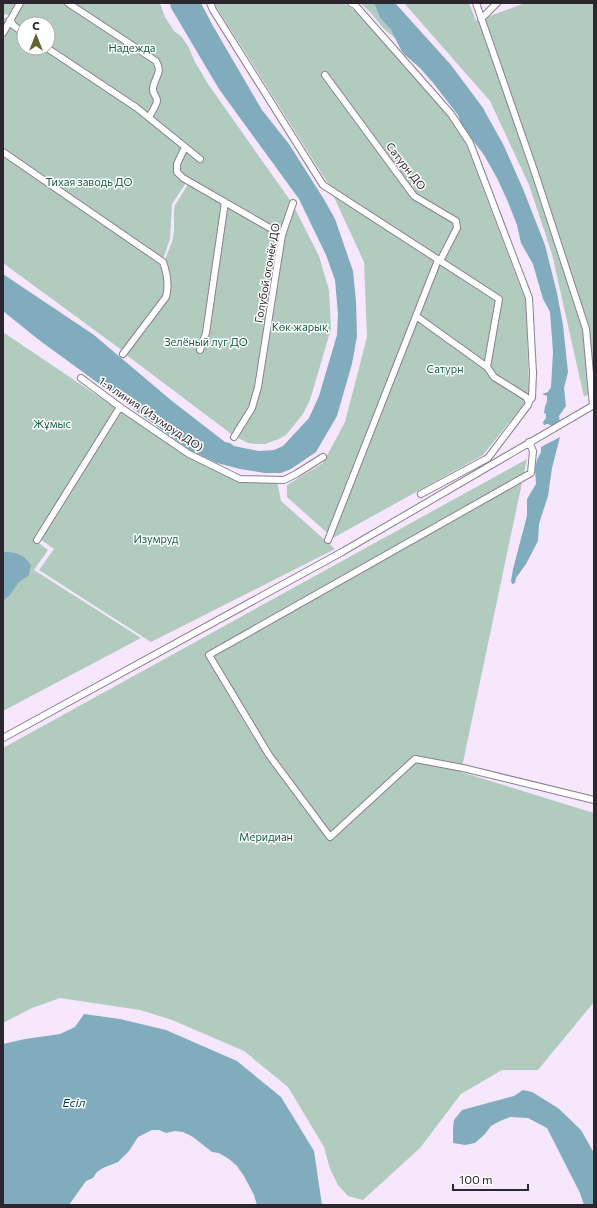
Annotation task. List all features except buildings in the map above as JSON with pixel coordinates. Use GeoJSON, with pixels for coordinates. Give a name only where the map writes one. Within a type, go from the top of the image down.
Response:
{"type":"FeatureCollection","features":[{"type":"Feature","properties":{"kind":"street"},"geometry":{"type":"LineString","coordinates":[[3,33],[20,3]]}},
{"type":"Feature","properties":{"kind":"street"},"geometry":{"type":"LineString","coordinates":[[68,3],[156,61],[160,71],[153,91],[157,98],[157,102],[149,117]]}},
{"type":"Feature","properties":{"kind":"street"},"geometry":{"type":"LineString","coordinates":[[210,3],[212,10],[322,185],[499,299],[487,367]]}},
{"type":"Feature","properties":{"kind":"street"},"geometry":{"type":"LineString","coordinates":[[351,3],[355,5],[451,114],[470,143],[529,298],[533,373],[532,398],[528,401],[528,405],[488,458],[421,494]]}},
{"type":"Feature","properties":{"kind":"street"},"geometry":{"type":"LineString","coordinates":[[3,738],[342,552],[593,405],[586,329],[535,173],[476,3]]}},
{"type":"Feature","properties":{"kind":"street"},"geometry":{"type":"LineString","coordinates":[[481,19],[497,3]]}},
{"type":"Feature","properties":{"kind":"street"},"geometry":{"type":"LineString","coordinates":[[10,20],[16,27]]}},
{"type":"Feature","properties":{"kind":"street"},"geometry":{"type":"LineString","coordinates":[[56,55],[137,108],[200,159]]}},
{"type":"Feature","properties":{"kind":"street","name":"Сатурн ДО"},"geometry":{"type":"LineString","coordinates":[[325,75],[414,196],[456,222],[457,228],[439,260],[328,540]]}},
{"type":"Feature","properties":{"kind":"street"},"geometry":{"type":"LineString","coordinates":[[186,147],[177,164],[177,172],[183,178],[282,235]]}},
{"type":"Feature","properties":{"kind":"street"},"geometry":{"type":"LineString","coordinates":[[3,152],[163,262],[167,273],[166,297],[123,354]]}},
{"type":"Feature","properties":{"kind":"street"},"geometry":{"type":"LineString","coordinates":[[200,350],[206,333],[225,202]]}},
{"type":"Feature","properties":{"kind":"street","name":"Голубой огонёк ДО"},"geometry":{"type":"LineString","coordinates":[[234,437],[252,408],[258,387],[282,235],[293,202]]}},
{"type":"Feature","properties":{"kind":"street"},"geometry":{"type":"LineString","coordinates":[[416,316],[487,367],[494,377],[526,397],[528,401]]}},
{"type":"Feature","properties":{"kind":"street","name":"1-я линия (Изумруд ДО)"},"geometry":{"type":"LineString","coordinates":[[81,378],[120,407],[189,454],[240,479],[284,480],[323,457]]}},
{"type":"Feature","properties":{"kind":"street"},"geometry":{"type":"LineString","coordinates":[[37,540],[120,407]]}},
{"type":"Feature","properties":{"kind":"street"},"geometry":{"type":"LineString","coordinates":[[529,442],[534,451],[531,473],[209,654],[269,755],[330,837],[414,759],[463,768],[594,800]]}},
{"type":"Feature","properties":{"kind":"green space"},"geometry":{"type":"Polygon","coordinates":[[[3,3],[19,3],[11,15],[3,14],[3,3]]]}},
{"type":"Feature","properties":{"kind":"green space","name":"Надежда"},"geometry":{"type":"Polygon","coordinates":[[[22,3],[160,3],[165,17],[174,31],[182,37],[208,84],[292,203],[281,233],[184,178],[179,171],[188,147],[56,52],[56,16],[16,16],[16,25],[12,20],[22,3]]]}},
{"type":"Feature","properties":{"kind":"green space","name":"Сатурн"},"geometry":{"type":"Polygon","coordinates":[[[214,3],[344,3],[355,11],[448,115],[466,144],[526,302],[529,390],[524,404],[483,455],[333,538],[287,497],[287,485],[323,463],[345,422],[367,337],[364,262],[327,182],[214,3]]]}},
{"type":"Feature","properties":{"kind":"green space"},"geometry":{"type":"Polygon","coordinates":[[[360,3],[374,3],[380,18],[391,30],[396,39],[384,29],[370,12],[360,3]]]}},
{"type":"Feature","properties":{"kind":"green space"},"geometry":{"type":"Polygon","coordinates":[[[404,3],[469,3],[476,21],[525,3],[594,3],[594,391],[584,397],[552,254],[529,185],[490,101],[404,3]]]}},
{"type":"Feature","properties":{"kind":"green space","name":"Тихая заводь ДО"},"geometry":{"type":"Polygon","coordinates":[[[3,18],[9,18],[16,26],[16,56],[56,56],[139,111],[183,147],[175,172],[186,183],[172,204],[170,239],[163,259],[166,292],[123,351],[3,263],[3,18]]]}},
{"type":"Feature","properties":{"kind":"green space","name":"Зелёный луг ДО"},"geometry":{"type":"Polygon","coordinates":[[[189,183],[280,236],[257,388],[251,407],[234,436],[125,354],[167,298],[164,262],[172,242],[174,232],[175,205],[189,183]]]}},
{"type":"Feature","properties":{"kind":"green space","name":"Көк жарық"},"geometry":{"type":"Polygon","coordinates":[[[293,205],[319,256],[329,290],[331,329],[310,400],[303,414],[286,435],[279,439],[265,444],[248,443],[236,437],[253,407],[283,235],[293,205]]]}},
{"type":"Feature","properties":{"kind":"green space","name":"Жұмыс"},"geometry":{"type":"Polygon","coordinates":[[[3,332],[120,411],[35,540],[48,550],[34,570],[141,638],[3,711],[3,332]]]}},
{"type":"Feature","properties":{"kind":"green space","name":"Изумруд"},"geometry":{"type":"Polygon","coordinates":[[[121,412],[186,455],[239,481],[277,481],[281,501],[335,549],[151,642],[39,570],[54,549],[40,539],[121,412]]]}},
{"type":"Feature","properties":{"kind":"green space","name":"Меридиан"},"geometry":{"type":"Polygon","coordinates":[[[527,459],[461,772],[594,813],[594,1002],[538,1070],[502,1070],[461,1094],[420,1148],[363,1200],[348,1196],[338,1185],[330,1169],[324,1147],[288,1087],[244,1051],[172,1020],[140,1010],[60,998],[32,1008],[3,1023],[3,748],[527,459]]]}},
{"type":"Feature","properties":{"kind":"water"},"geometry":{"type":"Polygon","coordinates":[[[170,3],[201,3],[262,110],[289,144],[325,201],[335,219],[353,271],[357,336],[352,364],[337,416],[316,452],[291,469],[281,473],[265,473],[240,469],[217,463],[191,451],[39,340],[3,311],[3,274],[94,335],[172,401],[225,442],[234,446],[259,451],[274,450],[283,446],[309,418],[319,396],[337,335],[338,314],[335,280],[326,255],[299,199],[219,89],[171,8],[170,3]]]}},
{"type":"Feature","properties":{"kind":"water"},"geometry":{"type":"Polygon","coordinates":[[[374,3],[396,4],[451,65],[483,108],[504,146],[523,189],[545,245],[563,325],[568,372],[564,388],[566,406],[559,416],[560,423],[552,428],[551,425],[544,425],[543,422],[546,418],[546,414],[544,413],[547,396],[542,394],[548,392],[551,387],[553,352],[550,312],[543,299],[533,264],[521,243],[517,225],[508,202],[484,155],[462,126],[458,115],[420,68],[401,50],[391,30],[380,18],[374,3]]]}},
{"type":"Feature","properties":{"kind":"water"},"geometry":{"type":"Polygon","coordinates":[[[560,437],[552,468],[548,496],[539,524],[538,541],[526,564],[516,578],[515,583],[512,584],[513,569],[527,516],[527,499],[536,484],[535,468],[541,452],[541,447],[560,437]]]}},
{"type":"Feature","properties":{"kind":"water"},"geometry":{"type":"Polygon","coordinates":[[[3,552],[19,554],[31,565],[29,575],[18,583],[10,595],[3,601],[3,552]]]}},
{"type":"Feature","properties":{"kind":"water","name":"Есіл"},"geometry":{"type":"Polygon","coordinates":[[[84,1014],[120,1019],[166,1030],[237,1061],[281,1097],[314,1151],[322,1205],[257,1205],[254,1195],[244,1176],[237,1166],[229,1159],[219,1153],[212,1152],[193,1137],[183,1132],[175,1131],[166,1133],[159,1130],[152,1130],[138,1137],[129,1151],[118,1162],[103,1168],[97,1172],[93,1178],[86,1181],[69,1205],[3,1205],[3,1044],[60,1034],[75,1027],[84,1014]]]}},
{"type":"Feature","properties":{"kind":"water"},"geometry":{"type":"Polygon","coordinates":[[[523,1090],[532,1092],[558,1108],[581,1130],[594,1153],[594,1205],[584,1205],[580,1193],[547,1128],[528,1118],[510,1117],[500,1121],[491,1126],[475,1143],[465,1145],[453,1143],[454,1120],[462,1110],[514,1096],[523,1090]]]}}]}
